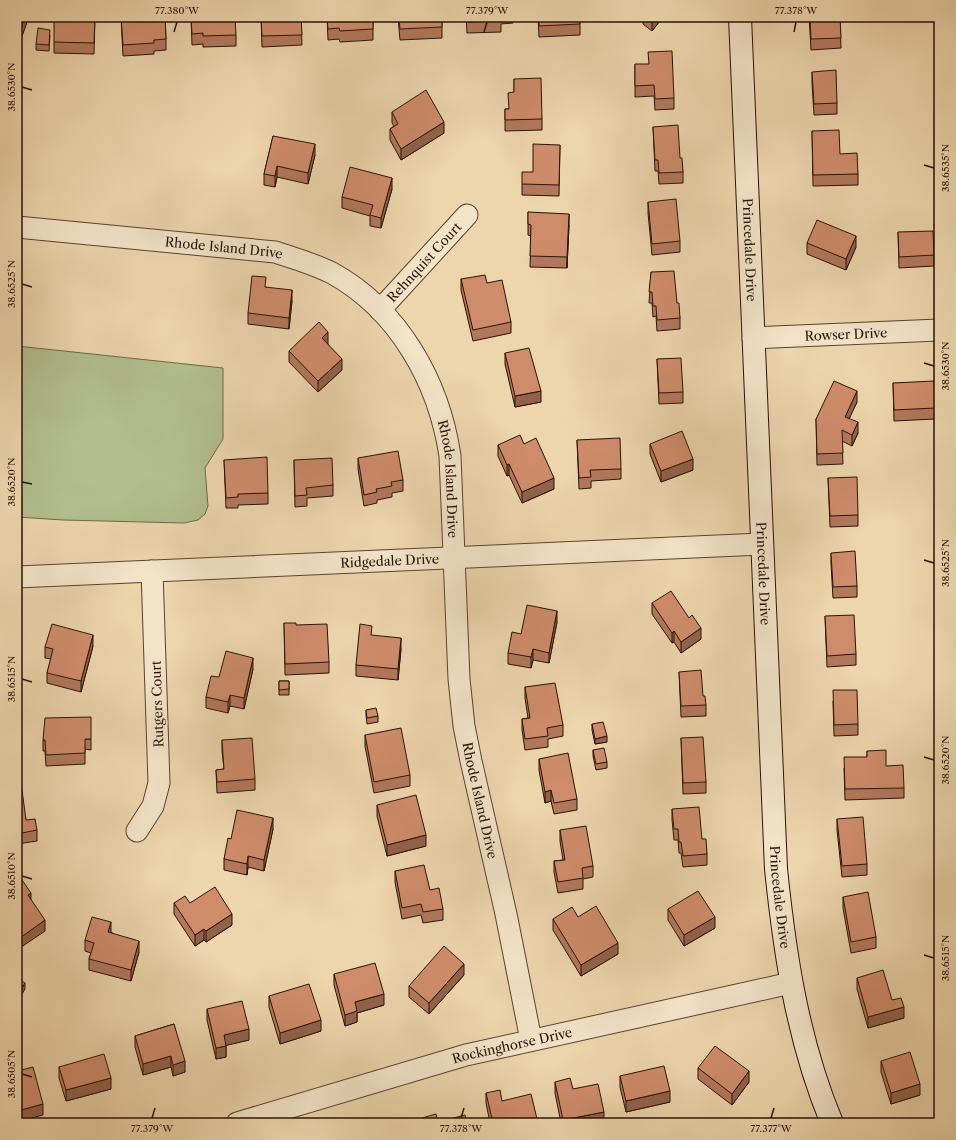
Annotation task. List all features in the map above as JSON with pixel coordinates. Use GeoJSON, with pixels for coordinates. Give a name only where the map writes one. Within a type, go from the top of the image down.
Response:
{"type":"FeatureCollection","features":[{"type":"Feature","properties":{"kind":"street","name":"Princedale Drive"},"geometry":{"type":"LineString","coordinates":[[740,17],[776,869],[783,935],[791,983],[808,1052],[832,1123]]}},
{"type":"Feature","properties":{"kind":"street","name":"Rehnquist Court"},"geometry":{"type":"LineString","coordinates":[[380,310],[467,215]]}},
{"type":"Feature","properties":{"kind":"street","name":"Rhode Island Drive"},"geometry":{"type":"LineString","coordinates":[[17,227],[275,252],[300,260],[332,273],[360,292],[380,310],[404,338],[420,363],[438,405],[450,456],[459,679],[464,726],[506,914],[531,1040]]}},
{"type":"Feature","properties":{"kind":"street","name":"Rowser Drive"},"geometry":{"type":"LineString","coordinates":[[753,338],[939,330]]}},
{"type":"Feature","properties":{"kind":"street","name":"Ridgedale Drive"},"geometry":{"type":"LineString","coordinates":[[17,577],[762,544]]}},
{"type":"Feature","properties":{"kind":"street","name":"Rutgers Court"},"geometry":{"type":"LineString","coordinates":[[137,831],[152,806],[159,783],[152,571]]}},
{"type":"Feature","properties":{"kind":"street","name":"Rockinghorse Drive"},"geometry":{"type":"LineString","coordinates":[[237,1123],[466,1055],[791,983]]}},
{"type":"Feature","properties":{"kind":"green space"},"geometry":{"type":"Polygon","coordinates":[[[17,346],[223,368],[223,439],[205,468],[208,506],[205,514],[198,520],[184,523],[63,520],[17,517],[17,346]]]}},
{"type":"Feature","properties":{"kind":"building"},"geometry":{"type":"Polygon","coordinates":[[[17,17],[25,17],[21,29],[17,27],[17,17]]]}},
{"type":"Feature","properties":{"kind":"building"},"geometry":{"type":"Polygon","coordinates":[[[54,17],[95,17],[94,43],[54,42],[54,17]]]}},
{"type":"Feature","properties":{"kind":"building"},"geometry":{"type":"Polygon","coordinates":[[[121,17],[165,17],[166,39],[154,40],[154,43],[123,45],[121,17]]]}},
{"type":"Feature","properties":{"kind":"building"},"geometry":{"type":"Polygon","coordinates":[[[191,17],[235,17],[236,35],[203,36],[203,33],[192,34],[191,17]]]}},
{"type":"Feature","properties":{"kind":"building"},"geometry":{"type":"Polygon","coordinates":[[[261,17],[301,17],[302,35],[262,36],[261,17]]]}},
{"type":"Feature","properties":{"kind":"building"},"geometry":{"type":"Polygon","coordinates":[[[327,17],[373,17],[373,29],[340,31],[339,28],[328,29],[327,17]]]}},
{"type":"Feature","properties":{"kind":"building"},"geometry":{"type":"Polygon","coordinates":[[[399,17],[442,17],[442,27],[400,29],[399,17]]]}},
{"type":"Feature","properties":{"kind":"building"},"geometry":{"type":"Polygon","coordinates":[[[467,17],[500,17],[501,21],[467,22],[467,17]]]}},
{"type":"Feature","properties":{"kind":"building"},"geometry":{"type":"Polygon","coordinates":[[[539,17],[580,17],[580,24],[539,26],[539,17]]]}},
{"type":"Feature","properties":{"kind":"building"},"geometry":{"type":"Polygon","coordinates":[[[810,17],[840,17],[841,38],[811,39],[810,17]]]}},
{"type":"Feature","properties":{"kind":"building"},"geometry":{"type":"Polygon","coordinates":[[[38,28],[50,30],[49,45],[36,44],[38,28]]]}},
{"type":"Feature","properties":{"kind":"building"},"geometry":{"type":"Polygon","coordinates":[[[672,51],[674,98],[655,99],[654,85],[635,86],[635,64],[649,64],[648,52],[672,51]]]}},
{"type":"Feature","properties":{"kind":"building"},"geometry":{"type":"Polygon","coordinates":[[[836,70],[837,103],[814,104],[812,72],[836,70]]]}},
{"type":"Feature","properties":{"kind":"building"},"geometry":{"type":"Polygon","coordinates":[[[541,78],[542,119],[505,120],[505,109],[509,109],[508,93],[514,92],[514,79],[541,78]]]}},
{"type":"Feature","properties":{"kind":"building"},"geometry":{"type":"Polygon","coordinates":[[[426,90],[444,122],[401,149],[390,129],[398,124],[392,112],[426,90]]]}},
{"type":"Feature","properties":{"kind":"building"},"geometry":{"type":"Polygon","coordinates":[[[678,125],[680,158],[682,158],[683,172],[659,173],[658,160],[655,160],[653,127],[678,125]]]}},
{"type":"Feature","properties":{"kind":"building"},"geometry":{"type":"Polygon","coordinates":[[[839,130],[840,154],[857,153],[858,174],[813,175],[812,131],[839,130]]]}},
{"type":"Feature","properties":{"kind":"building"},"geometry":{"type":"Polygon","coordinates":[[[273,136],[315,144],[308,173],[277,166],[275,176],[264,174],[273,136]]]}},
{"type":"Feature","properties":{"kind":"building"},"geometry":{"type":"Polygon","coordinates":[[[533,144],[560,145],[559,185],[522,184],[522,172],[533,172],[533,144]]]}},
{"type":"Feature","properties":{"kind":"building"},"geometry":{"type":"Polygon","coordinates":[[[350,167],[392,178],[381,218],[370,215],[373,205],[342,197],[350,167]]]}},
{"type":"Feature","properties":{"kind":"building"},"geometry":{"type":"Polygon","coordinates":[[[676,199],[680,241],[652,244],[648,202],[676,199]]]}},
{"type":"Feature","properties":{"kind":"building"},"geometry":{"type":"Polygon","coordinates":[[[528,212],[569,214],[567,257],[530,256],[531,225],[528,224],[528,212]]]}},
{"type":"Feature","properties":{"kind":"building"},"geometry":{"type":"Polygon","coordinates":[[[817,220],[856,236],[846,259],[807,243],[817,220]]]}},
{"type":"Feature","properties":{"kind":"building"},"geometry":{"type":"Polygon","coordinates":[[[933,231],[934,255],[899,257],[898,232],[933,231]]]}},
{"type":"Feature","properties":{"kind":"building"},"geometry":{"type":"Polygon","coordinates":[[[674,271],[680,318],[657,320],[656,306],[653,306],[652,292],[649,292],[651,272],[674,271]]]}},
{"type":"Feature","properties":{"kind":"building"},"geometry":{"type":"Polygon","coordinates":[[[485,275],[487,283],[502,280],[511,322],[473,330],[461,279],[485,275]]]}},
{"type":"Feature","properties":{"kind":"building"},"geometry":{"type":"Polygon","coordinates":[[[252,276],[266,277],[265,287],[292,290],[289,318],[248,313],[252,276]]]}},
{"type":"Feature","properties":{"kind":"building"},"geometry":{"type":"Polygon","coordinates":[[[319,322],[328,332],[322,338],[342,359],[318,381],[289,351],[319,322]]]}},
{"type":"Feature","properties":{"kind":"building"},"geometry":{"type":"Polygon","coordinates":[[[529,348],[541,391],[515,396],[505,353],[529,348]]]}},
{"type":"Feature","properties":{"kind":"building"},"geometry":{"type":"Polygon","coordinates":[[[681,358],[683,392],[659,393],[657,359],[681,358]]]}},
{"type":"Feature","properties":{"kind":"building"},"geometry":{"type":"Polygon","coordinates":[[[834,381],[857,391],[845,417],[858,422],[852,435],[842,430],[843,453],[817,454],[816,419],[834,381]]]}},
{"type":"Feature","properties":{"kind":"building"},"geometry":{"type":"Polygon","coordinates":[[[934,381],[935,408],[894,410],[893,383],[934,381]]]}},
{"type":"Feature","properties":{"kind":"building"},"geometry":{"type":"Polygon","coordinates":[[[682,431],[693,459],[661,471],[650,444],[682,431]]]}},
{"type":"Feature","properties":{"kind":"building"},"geometry":{"type":"Polygon","coordinates":[[[520,435],[524,444],[536,438],[554,478],[522,492],[498,445],[520,435]]]}},
{"type":"Feature","properties":{"kind":"building"},"geometry":{"type":"Polygon","coordinates":[[[620,438],[621,469],[590,470],[591,477],[579,478],[577,440],[620,438]]]}},
{"type":"Feature","properties":{"kind":"building"},"geometry":{"type":"Polygon","coordinates":[[[398,451],[403,480],[391,482],[392,486],[376,489],[377,492],[364,495],[358,458],[398,451]]]}},
{"type":"Feature","properties":{"kind":"building"},"geometry":{"type":"Polygon","coordinates":[[[267,457],[268,493],[238,494],[238,497],[226,498],[224,460],[267,457]]]}},
{"type":"Feature","properties":{"kind":"building"},"geometry":{"type":"Polygon","coordinates":[[[332,458],[333,485],[306,488],[307,495],[295,496],[294,460],[332,458]]]}},
{"type":"Feature","properties":{"kind":"building"},"geometry":{"type":"Polygon","coordinates":[[[857,477],[858,515],[830,516],[828,478],[857,477]]]}},
{"type":"Feature","properties":{"kind":"building"},"geometry":{"type":"Polygon","coordinates":[[[855,551],[857,586],[833,587],[831,553],[855,551]]]}},
{"type":"Feature","properties":{"kind":"building"},"geometry":{"type":"Polygon","coordinates":[[[671,591],[689,618],[692,615],[701,628],[681,642],[674,631],[672,633],[652,603],[671,591]]]}},
{"type":"Feature","properties":{"kind":"building"},"geometry":{"type":"Polygon","coordinates":[[[527,605],[557,611],[549,653],[533,649],[531,657],[508,653],[512,632],[521,634],[527,605]]]}},
{"type":"Feature","properties":{"kind":"building"},"geometry":{"type":"Polygon","coordinates":[[[854,615],[856,654],[827,656],[825,616],[854,615]]]}},
{"type":"Feature","properties":{"kind":"building"},"geometry":{"type":"Polygon","coordinates":[[[284,623],[296,623],[296,625],[327,624],[329,662],[285,664],[284,623]]]}},
{"type":"Feature","properties":{"kind":"building"},"geometry":{"type":"Polygon","coordinates":[[[52,624],[93,635],[81,681],[47,673],[53,649],[45,647],[52,624]]]}},
{"type":"Feature","properties":{"kind":"building"},"geometry":{"type":"Polygon","coordinates":[[[360,624],[372,626],[371,635],[401,638],[398,669],[356,665],[360,624]]]}},
{"type":"Feature","properties":{"kind":"building"},"geometry":{"type":"Polygon","coordinates":[[[17,639],[19,665],[17,665],[17,639]]]}},
{"type":"Feature","properties":{"kind":"building"},"geometry":{"type":"Polygon","coordinates":[[[226,651],[253,658],[244,698],[230,695],[228,702],[206,697],[211,676],[219,677],[226,651]]]}},
{"type":"Feature","properties":{"kind":"building"},"geometry":{"type":"Polygon","coordinates":[[[701,670],[703,696],[705,696],[706,705],[681,706],[679,672],[701,670]]]}},
{"type":"Feature","properties":{"kind":"building"},"geometry":{"type":"Polygon","coordinates":[[[279,681],[289,681],[289,689],[279,690],[279,681]]]}},
{"type":"Feature","properties":{"kind":"building"},"geometry":{"type":"Polygon","coordinates":[[[555,683],[563,725],[547,728],[548,736],[525,739],[522,719],[530,718],[525,687],[555,683]]]}},
{"type":"Feature","properties":{"kind":"building"},"geometry":{"type":"Polygon","coordinates":[[[833,690],[857,690],[858,724],[834,725],[833,690]]]}},
{"type":"Feature","properties":{"kind":"building"},"geometry":{"type":"Polygon","coordinates":[[[376,708],[378,716],[367,718],[366,710],[376,708]]]}},
{"type":"Feature","properties":{"kind":"building"},"geometry":{"type":"Polygon","coordinates":[[[91,717],[91,739],[85,739],[85,753],[46,755],[45,740],[43,740],[45,718],[91,717]]]}},
{"type":"Feature","properties":{"kind":"building"},"geometry":{"type":"Polygon","coordinates":[[[603,722],[607,736],[595,739],[592,724],[603,722]]]}},
{"type":"Feature","properties":{"kind":"building"},"geometry":{"type":"Polygon","coordinates":[[[401,728],[410,775],[374,782],[365,735],[401,728]]]}},
{"type":"Feature","properties":{"kind":"building"},"geometry":{"type":"Polygon","coordinates":[[[703,737],[706,782],[683,783],[681,738],[703,737]]]}},
{"type":"Feature","properties":{"kind":"building"},"geometry":{"type":"Polygon","coordinates":[[[252,738],[255,779],[217,782],[216,770],[224,769],[222,740],[252,738]]]}},
{"type":"Feature","properties":{"kind":"building"},"geometry":{"type":"Polygon","coordinates":[[[604,748],[607,762],[596,764],[593,750],[604,748]]]}},
{"type":"Feature","properties":{"kind":"building"},"geometry":{"type":"Polygon","coordinates":[[[886,750],[886,766],[903,765],[904,788],[845,789],[844,757],[867,757],[867,751],[886,750]]]}},
{"type":"Feature","properties":{"kind":"building"},"geometry":{"type":"Polygon","coordinates":[[[568,753],[577,799],[554,803],[551,790],[545,792],[539,759],[568,753]]]}},
{"type":"Feature","properties":{"kind":"building"},"geometry":{"type":"Polygon","coordinates":[[[22,790],[26,820],[35,819],[37,830],[17,834],[17,791],[22,790]]]}},
{"type":"Feature","properties":{"kind":"building"},"geometry":{"type":"Polygon","coordinates":[[[416,795],[426,835],[387,845],[377,805],[416,795]]]}},
{"type":"Feature","properties":{"kind":"building"},"geometry":{"type":"Polygon","coordinates":[[[699,807],[702,839],[706,839],[707,854],[683,856],[681,842],[679,842],[678,829],[674,829],[672,809],[699,807]]]}},
{"type":"Feature","properties":{"kind":"building"},"geometry":{"type":"Polygon","coordinates":[[[237,810],[273,818],[264,860],[248,856],[247,864],[224,859],[228,838],[231,839],[237,810]]]}},
{"type":"Feature","properties":{"kind":"building"},"geometry":{"type":"Polygon","coordinates":[[[863,817],[867,864],[842,866],[837,819],[863,817]]]}},
{"type":"Feature","properties":{"kind":"building"},"geometry":{"type":"Polygon","coordinates":[[[586,826],[593,866],[582,868],[583,878],[558,882],[554,861],[565,860],[560,830],[586,826]]]}},
{"type":"Feature","properties":{"kind":"building"},"geometry":{"type":"Polygon","coordinates":[[[424,865],[430,890],[439,888],[443,909],[423,912],[421,904],[402,908],[395,871],[424,865]]]}},
{"type":"Feature","properties":{"kind":"building"},"geometry":{"type":"Polygon","coordinates":[[[18,874],[31,893],[28,895],[45,920],[17,940],[17,875],[18,874]]]}},
{"type":"Feature","properties":{"kind":"building"},"geometry":{"type":"Polygon","coordinates":[[[215,887],[232,914],[206,931],[204,929],[195,935],[174,903],[185,896],[190,903],[215,887]]]}},
{"type":"Feature","properties":{"kind":"building"},"geometry":{"type":"Polygon","coordinates":[[[698,891],[715,917],[684,935],[668,909],[698,891]]]}},
{"type":"Feature","properties":{"kind":"building"},"geometry":{"type":"Polygon","coordinates":[[[868,892],[876,937],[851,942],[843,897],[868,892]]]}},
{"type":"Feature","properties":{"kind":"building"},"geometry":{"type":"Polygon","coordinates":[[[596,906],[618,943],[581,965],[553,919],[572,907],[578,917],[596,906]]]}},
{"type":"Feature","properties":{"kind":"building"},"geometry":{"type":"Polygon","coordinates":[[[92,917],[111,922],[108,932],[139,941],[131,970],[89,959],[94,943],[85,940],[92,917]]]}},
{"type":"Feature","properties":{"kind":"building"},"geometry":{"type":"Polygon","coordinates":[[[444,946],[464,964],[429,1003],[409,986],[444,946]]]}},
{"type":"Feature","properties":{"kind":"building"},"geometry":{"type":"Polygon","coordinates":[[[375,963],[384,994],[355,1002],[357,1011],[345,1015],[334,974],[375,963]]]}},
{"type":"Feature","properties":{"kind":"building"},"geometry":{"type":"Polygon","coordinates":[[[883,970],[892,1000],[901,998],[904,1007],[868,1017],[857,978],[883,970]]]}},
{"type":"Feature","properties":{"kind":"building"},"geometry":{"type":"Polygon","coordinates":[[[17,978],[25,983],[18,995],[17,995],[17,978]]]}},
{"type":"Feature","properties":{"kind":"building"},"geometry":{"type":"Polygon","coordinates":[[[309,984],[321,1020],[280,1033],[269,996],[309,984]]]}},
{"type":"Feature","properties":{"kind":"building"},"geometry":{"type":"Polygon","coordinates":[[[242,1001],[249,1029],[224,1035],[226,1046],[216,1048],[207,1009],[242,1001]]]}},
{"type":"Feature","properties":{"kind":"building"},"geometry":{"type":"Polygon","coordinates":[[[174,1024],[185,1061],[173,1065],[171,1056],[143,1064],[135,1036],[174,1024]]]}},
{"type":"Feature","properties":{"kind":"building"},"geometry":{"type":"Polygon","coordinates":[[[715,1046],[749,1071],[732,1094],[698,1068],[715,1046]]]}},
{"type":"Feature","properties":{"kind":"building"},"geometry":{"type":"Polygon","coordinates":[[[910,1052],[920,1084],[891,1093],[881,1061],[910,1052]]]}},
{"type":"Feature","properties":{"kind":"building"},"geometry":{"type":"Polygon","coordinates":[[[104,1054],[111,1078],[66,1090],[59,1067],[104,1054]]]}},
{"type":"Feature","properties":{"kind":"building"},"geometry":{"type":"Polygon","coordinates":[[[664,1066],[670,1091],[626,1101],[620,1076],[664,1066]]]}},
{"type":"Feature","properties":{"kind":"building"},"geometry":{"type":"Polygon","coordinates":[[[33,1067],[43,1104],[17,1111],[17,1071],[33,1067]]]}},
{"type":"Feature","properties":{"kind":"building"},"geometry":{"type":"Polygon","coordinates":[[[570,1078],[573,1089],[598,1084],[604,1112],[563,1120],[555,1082],[570,1078]]]}},
{"type":"Feature","properties":{"kind":"building"},"geometry":{"type":"Polygon","coordinates":[[[500,1090],[502,1101],[531,1094],[538,1123],[493,1123],[486,1093],[500,1090]]]}},
{"type":"Feature","properties":{"kind":"building"},"geometry":{"type":"Polygon","coordinates":[[[436,1114],[438,1122],[465,1115],[467,1123],[424,1123],[422,1118],[436,1114]]]}}]}
